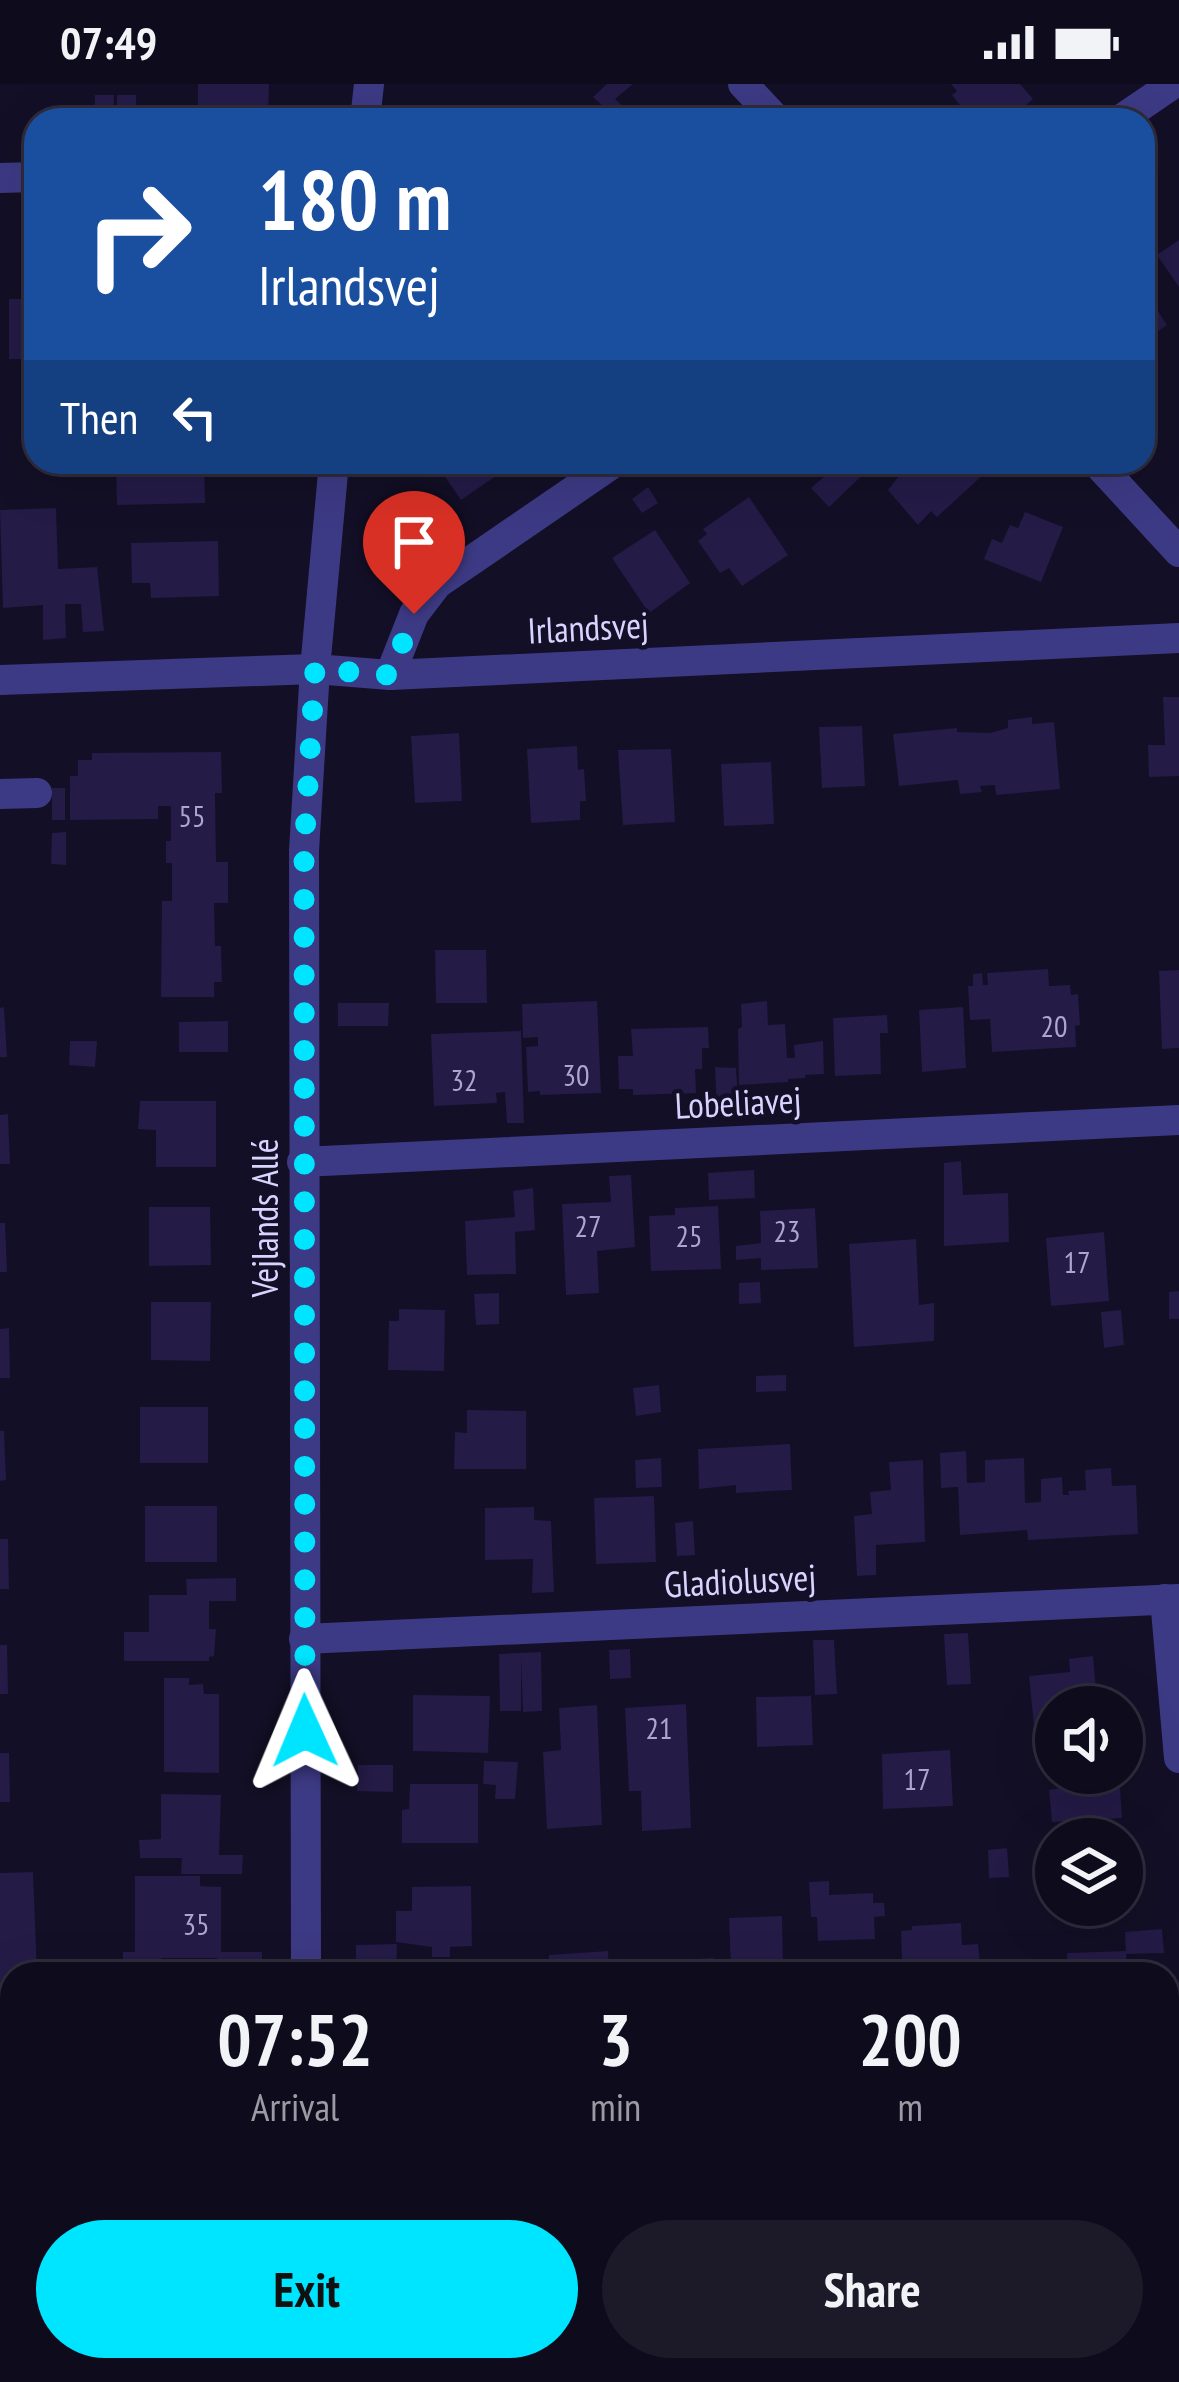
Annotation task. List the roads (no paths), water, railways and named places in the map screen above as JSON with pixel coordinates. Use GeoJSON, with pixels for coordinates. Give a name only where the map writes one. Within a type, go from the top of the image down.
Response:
{"type":"FeatureCollection","features":[{"type":"Feature","properties":{"kind":"street"},"geometry":{"type":"LineString","coordinates":[[743,84],[766,108]]}},
{"type":"Feature","properties":{"kind":"street"},"geometry":{"type":"LineString","coordinates":[[1138,108],[1173,84]]}},
{"type":"Feature","properties":{"kind":"street","name":"Vejlands Allé"},"geometry":{"type":"LineString","coordinates":[[305,1962],[304,851],[333,474]]}},
{"type":"Feature","properties":{"kind":"street"},"geometry":{"type":"LineString","coordinates":[[390,675],[414,614],[437,584],[598,474]]}},
{"type":"Feature","properties":{"kind":"street"},"geometry":{"type":"LineString","coordinates":[[1107,474],[1179,552]]}},
{"type":"Feature","properties":{"kind":"street","name":"Irlandsvej"},"geometry":{"type":"LineString","coordinates":[[0,680],[315,669],[390,675],[1179,638]]}},
{"type":"Feature","properties":{"kind":"street"},"geometry":{"type":"LineString","coordinates":[[0,794],[37,793]]}},
{"type":"Feature","properties":{"kind":"street","name":"Lobeliavej"},"geometry":{"type":"LineString","coordinates":[[302,1162],[1179,1120]]}},
{"type":"Feature","properties":{"kind":"street"},"geometry":{"type":"LineString","coordinates":[[1172,1599],[1179,1758]]}},
{"type":"Feature","properties":{"kind":"street","name":"Gladiolusvej"},"geometry":{"type":"LineString","coordinates":[[304,1639],[1172,1599]]}}]}
